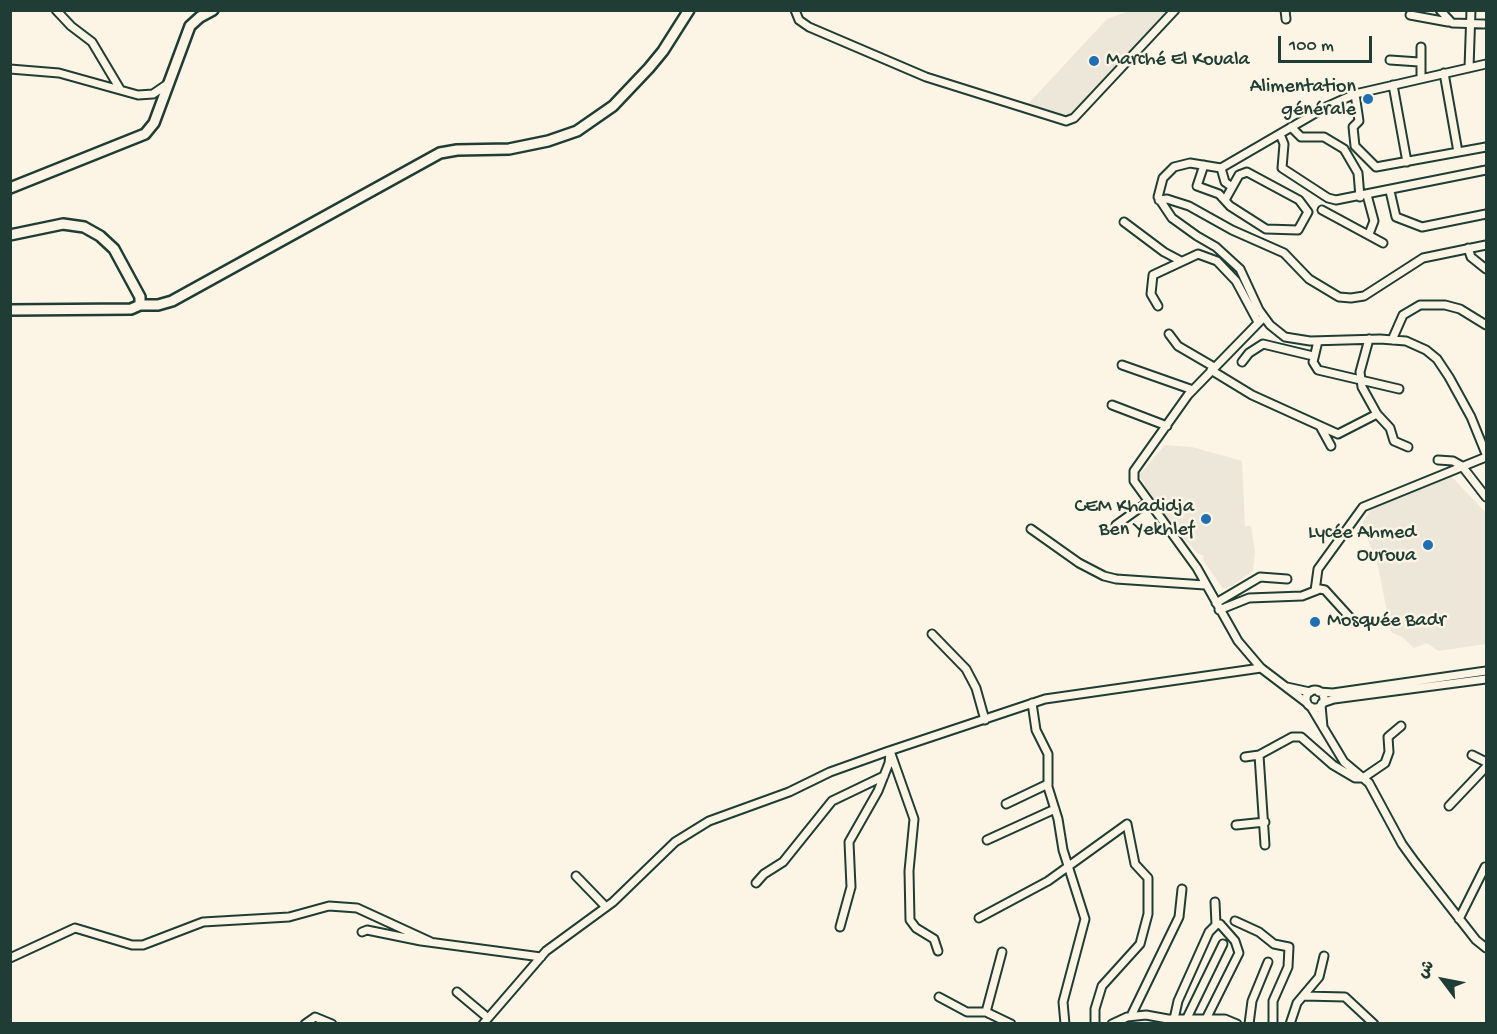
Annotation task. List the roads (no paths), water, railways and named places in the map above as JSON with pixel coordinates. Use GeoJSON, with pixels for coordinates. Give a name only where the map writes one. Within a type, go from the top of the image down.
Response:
{"type":"FeatureCollection","features":[{"type":"Feature","properties":{"kind":"main road"},"geometry":{"type":"LineString","coordinates":[[10,188],[145,134],[154,123],[190,26],[213,10]]}},
{"type":"Feature","properties":{"kind":"main road"},"geometry":{"type":"LineString","coordinates":[[10,310],[131,309],[140,305],[158,305],[172,301],[440,153],[457,150],[509,149],[548,141],[577,130],[614,106],[663,51],[689,10]]}},
{"type":"Feature","properties":{"kind":"main road"},"geometry":{"type":"LineString","coordinates":[[10,235],[63,224],[84,227],[92,231],[114,249],[126,267],[140,297],[140,305]]}},
{"type":"Feature","properties":{"kind":"street"},"geometry":{"type":"LineString","coordinates":[[56,10],[71,26],[92,42],[120,89]]}},
{"type":"Feature","properties":{"kind":"street"},"geometry":{"type":"LineString","coordinates":[[795,10],[799,20],[809,27],[926,77],[1066,121],[1074,118],[1174,10]]}},
{"type":"Feature","properties":{"kind":"street"},"geometry":{"type":"LineString","coordinates":[[1285,10],[1286,19]]}},
{"type":"Feature","properties":{"kind":"street"},"geometry":{"type":"LineString","coordinates":[[1440,10],[1452,22]]}},
{"type":"Feature","properties":{"kind":"street"},"geometry":{"type":"LineString","coordinates":[[1469,68],[1471,10]]}},
{"type":"Feature","properties":{"kind":"street"},"geometry":{"type":"LineString","coordinates":[[1410,15],[1452,22],[1484,24]]}},
{"type":"Feature","properties":{"kind":"street"},"geometry":{"type":"LineString","coordinates":[[1421,47],[1419,62],[1421,78]]}},
{"type":"Feature","properties":{"kind":"street"},"geometry":{"type":"LineString","coordinates":[[1390,60],[1419,62]]}},
{"type":"Feature","properties":{"kind":"street"},"geometry":{"type":"LineString","coordinates":[[1261,319],[1240,269],[1216,247],[1172,218],[1159,200],[1163,178],[1174,167],[1190,163],[1221,168],[1291,127],[1355,94],[1486,64]]}},
{"type":"Feature","properties":{"kind":"street"},"geometry":{"type":"LineString","coordinates":[[10,69],[58,73],[145,95],[169,83]]}},
{"type":"Feature","properties":{"kind":"street"},"geometry":{"type":"LineString","coordinates":[[1444,73],[1458,153]]}},
{"type":"Feature","properties":{"kind":"street"},"geometry":{"type":"LineString","coordinates":[[1393,85],[1407,162]]}},
{"type":"Feature","properties":{"kind":"street"},"geometry":{"type":"LineString","coordinates":[[1355,94],[1359,121],[1353,127],[1357,149],[1376,167],[1486,147]]}},
{"type":"Feature","properties":{"kind":"street"},"geometry":{"type":"LineString","coordinates":[[1291,127],[1301,137],[1324,137],[1344,149],[1358,173],[1363,196],[1374,221],[1368,234]]}},
{"type":"Feature","properties":{"kind":"street"},"geometry":{"type":"LineString","coordinates":[[1280,134],[1284,150],[1281,162],[1286,172],[1328,198],[1336,200],[1486,170]]}},
{"type":"Feature","properties":{"kind":"street"},"geometry":{"type":"LineString","coordinates":[[1204,165],[1197,186],[1220,194],[1225,200],[1266,229],[1298,230],[1307,217],[1306,207],[1299,200],[1252,173],[1239,175],[1225,200]]}},
{"type":"Feature","properties":{"kind":"street"},"geometry":{"type":"LineString","coordinates":[[1221,168],[1225,182],[1232,187]]}},
{"type":"Feature","properties":{"kind":"street"},"geometry":{"type":"LineString","coordinates":[[1390,191],[1396,217],[1422,227],[1486,214]]}},
{"type":"Feature","properties":{"kind":"street"},"geometry":{"type":"LineString","coordinates":[[1159,200],[1167,199],[1189,206],[1232,230],[1284,253],[1309,279],[1339,297],[1364,296],[1423,258],[1486,245]]}},
{"type":"Feature","properties":{"kind":"street"},"geometry":{"type":"LineString","coordinates":[[1322,210],[1383,243]]}},
{"type":"Feature","properties":{"kind":"street"},"geometry":{"type":"LineString","coordinates":[[1124,222],[1164,252],[1181,261]]}},
{"type":"Feature","properties":{"kind":"street"},"geometry":{"type":"LineString","coordinates":[[1468,248],[1471,257],[1486,268]]}},
{"type":"Feature","properties":{"kind":"street"},"geometry":{"type":"LineString","coordinates":[[1158,306],[1151,294],[1154,275],[1198,254],[1217,261],[1236,281],[1261,319],[1285,337],[1318,341],[1369,339],[1406,341],[1426,350],[1437,359],[1471,417],[1486,456],[1363,507],[1318,569],[1315,591]]}},
{"type":"Feature","properties":{"kind":"street"},"geometry":{"type":"LineString","coordinates":[[1392,340],[1403,315],[1420,305],[1434,303],[1460,309],[1486,325]]}},
{"type":"Feature","properties":{"kind":"street"},"geometry":{"type":"LineString","coordinates":[[1261,319],[1193,390],[1134,471],[1134,481],[1197,568],[1238,641],[1261,668],[1309,705],[1322,704],[1334,699],[1486,679]]}},
{"type":"Feature","properties":{"kind":"street"},"geometry":{"type":"LineString","coordinates":[[1169,334],[1178,346],[1252,395],[1320,426],[1341,433],[1377,414]]}},
{"type":"Feature","properties":{"kind":"street"},"geometry":{"type":"LineString","coordinates":[[1369,339],[1360,381],[1377,414],[1390,428],[1396,444],[1408,447]]}},
{"type":"Feature","properties":{"kind":"street"},"geometry":{"type":"LineString","coordinates":[[1318,341],[1312,363],[1318,370],[1399,389]]}},
{"type":"Feature","properties":{"kind":"street"},"geometry":{"type":"LineString","coordinates":[[1242,362],[1249,352],[1263,344],[1313,356]]}},
{"type":"Feature","properties":{"kind":"street"},"geometry":{"type":"LineString","coordinates":[[1122,365],[1193,390]]}},
{"type":"Feature","properties":{"kind":"street"},"geometry":{"type":"LineString","coordinates":[[1112,405],[1167,426]]}},
{"type":"Feature","properties":{"kind":"street"},"geometry":{"type":"LineString","coordinates":[[1320,426],[1331,447]]}},
{"type":"Feature","properties":{"kind":"street"},"geometry":{"type":"LineString","coordinates":[[1438,460],[1453,461],[1462,466],[1486,496]]}},
{"type":"Feature","properties":{"kind":"street"},"geometry":{"type":"LineString","coordinates":[[1116,525],[1148,502]]}},
{"type":"Feature","properties":{"kind":"street"},"geometry":{"type":"LineString","coordinates":[[1031,529],[1079,563],[1104,576],[1116,579],[1205,585]]}},
{"type":"Feature","properties":{"kind":"street"},"geometry":{"type":"LineString","coordinates":[[1217,606],[1260,577],[1287,579]]}},
{"type":"Feature","properties":{"kind":"street"},"geometry":{"type":"LineString","coordinates":[[1217,606],[1249,597],[1302,596],[1325,590],[1355,623]]}},
{"type":"Feature","properties":{"kind":"street"},"geometry":{"type":"LineString","coordinates":[[933,634],[966,669],[976,688],[985,720]]}},
{"type":"Feature","properties":{"kind":"street"},"geometry":{"type":"LineString","coordinates":[[457,992],[486,1021],[541,957],[606,907],[690,830],[789,792],[830,772],[1032,704],[1064,696],[1261,668]]}},
{"type":"Feature","properties":{"kind":"street"},"geometry":{"type":"LineString","coordinates":[[1287,687],[1310,692],[1333,693],[1486,670]]}},
{"type":"Feature","properties":{"kind":"street"},"geometry":{"type":"LineString","coordinates":[[1310,692],[1306,697],[1309,705],[1344,762],[1363,778],[1378,798],[1402,844],[1459,919],[1476,940],[1486,948]]}},
{"type":"Feature","properties":{"kind":"street"},"geometry":{"type":"LineString","coordinates":[[1319,692],[1323,695],[1323,726]]}},
{"type":"Feature","properties":{"kind":"street"},"geometry":{"type":"LineString","coordinates":[[1032,704],[1036,730],[1048,754],[1048,784],[1067,866],[1085,919],[1063,1002],[1065,1023]]}},
{"type":"Feature","properties":{"kind":"street"},"geometry":{"type":"LineString","coordinates":[[1245,757],[1259,755],[1292,737],[1301,737],[1333,765],[1355,778],[1363,778],[1385,763],[1389,752],[1388,737],[1401,726]]}},
{"type":"Feature","properties":{"kind":"street"},"geometry":{"type":"LineString","coordinates":[[840,927],[851,887],[849,842],[886,774],[890,751]]}},
{"type":"Feature","properties":{"kind":"street"},"geometry":{"type":"LineString","coordinates":[[890,751],[914,819],[909,871],[910,920],[934,939],[938,951]]}},
{"type":"Feature","properties":{"kind":"street"},"geometry":{"type":"LineString","coordinates":[[1259,755],[1265,845]]}},
{"type":"Feature","properties":{"kind":"street"},"geometry":{"type":"LineString","coordinates":[[1449,806],[1486,765],[1472,755]]}},
{"type":"Feature","properties":{"kind":"street"},"geometry":{"type":"LineString","coordinates":[[756,883],[764,874],[783,862],[832,801],[886,774]]}},
{"type":"Feature","properties":{"kind":"street"},"geometry":{"type":"LineString","coordinates":[[1006,804],[1048,784]]}},
{"type":"Feature","properties":{"kind":"street"},"geometry":{"type":"LineString","coordinates":[[987,840],[1055,809]]}},
{"type":"Feature","properties":{"kind":"street"},"geometry":{"type":"LineString","coordinates":[[1236,825],[1265,822]]}},
{"type":"Feature","properties":{"kind":"street"},"geometry":{"type":"LineString","coordinates":[[978,918],[1048,881],[1126,824],[1135,864],[1148,878],[1148,914],[1145,931],[1133,954],[1102,986],[1095,1009],[1095,1023]]}},
{"type":"Feature","properties":{"kind":"street"},"geometry":{"type":"LineString","coordinates":[[1459,919],[1485,867]]}},
{"type":"Feature","properties":{"kind":"street"},"geometry":{"type":"LineString","coordinates":[[576,876],[606,907]]}},
{"type":"Feature","properties":{"kind":"street"},"geometry":{"type":"LineString","coordinates":[[1131,1016],[1179,917],[1182,889]]}},
{"type":"Feature","properties":{"kind":"street"},"geometry":{"type":"LineString","coordinates":[[1174,1019],[1178,1001],[1209,932],[1216,925],[1215,902]]}},
{"type":"Feature","properties":{"kind":"street"},"geometry":{"type":"LineString","coordinates":[[10,958],[75,928],[132,945],[143,945],[203,922],[289,917],[329,906],[357,908],[430,942]]}},
{"type":"Feature","properties":{"kind":"street"},"geometry":{"type":"LineString","coordinates":[[1235,921],[1259,932],[1274,944],[1289,947],[1288,968],[1273,1001],[1273,1023]]}},
{"type":"Feature","properties":{"kind":"street"},"geometry":{"type":"LineString","coordinates":[[1206,1019],[1239,950],[1220,924],[1216,925]]}},
{"type":"Feature","properties":{"kind":"street"},"geometry":{"type":"LineString","coordinates":[[362,932],[367,930],[430,942],[541,957]]}},
{"type":"Feature","properties":{"kind":"street"},"geometry":{"type":"LineString","coordinates":[[1186,1020],[1224,944]]}},
{"type":"Feature","properties":{"kind":"street"},"geometry":{"type":"LineString","coordinates":[[986,1012],[1002,952]]}},
{"type":"Feature","properties":{"kind":"street"},"geometry":{"type":"LineString","coordinates":[[1290,1023],[1294,1008],[1319,977],[1324,956]]}},
{"type":"Feature","properties":{"kind":"street"},"geometry":{"type":"LineString","coordinates":[[1249,1023],[1252,1001],[1268,962]]}},
{"type":"Feature","properties":{"kind":"street"},"geometry":{"type":"LineString","coordinates":[[1304,996],[1345,997],[1374,1023]]}},
{"type":"Feature","properties":{"kind":"street"},"geometry":{"type":"LineString","coordinates":[[939,997],[968,1012],[986,1012],[1011,1023]]}},
{"type":"Feature","properties":{"kind":"street"},"geometry":{"type":"LineString","coordinates":[[1112,1023],[1131,1016],[1146,1015],[1186,1020],[1225,1019],[1237,1023]]}},
{"type":"Feature","properties":{"kind":"street"},"geometry":{"type":"LineString","coordinates":[[304,1023],[315,1017],[332,1023]]}},
{"type":"Feature","properties":{"kind":"place","name":"Marché El Kouala"},"geometry":{"type":"Point","coordinates":[1094,61]}},
{"type":"Feature","properties":{"kind":"place","name":"Alimentation générale"},"geometry":{"type":"Point","coordinates":[1368,99]}},
{"type":"Feature","properties":{"kind":"place","name":"CEM Khadidja Ben Yekhlef"},"geometry":{"type":"Point","coordinates":[1206,519]}},
{"type":"Feature","properties":{"kind":"place","name":"Lycée Ahmed Ouroua"},"geometry":{"type":"Point","coordinates":[1428,545]}},
{"type":"Feature","properties":{"kind":"place","name":"Mosquée Badr"},"geometry":{"type":"Point","coordinates":[1315,622]}}]}
